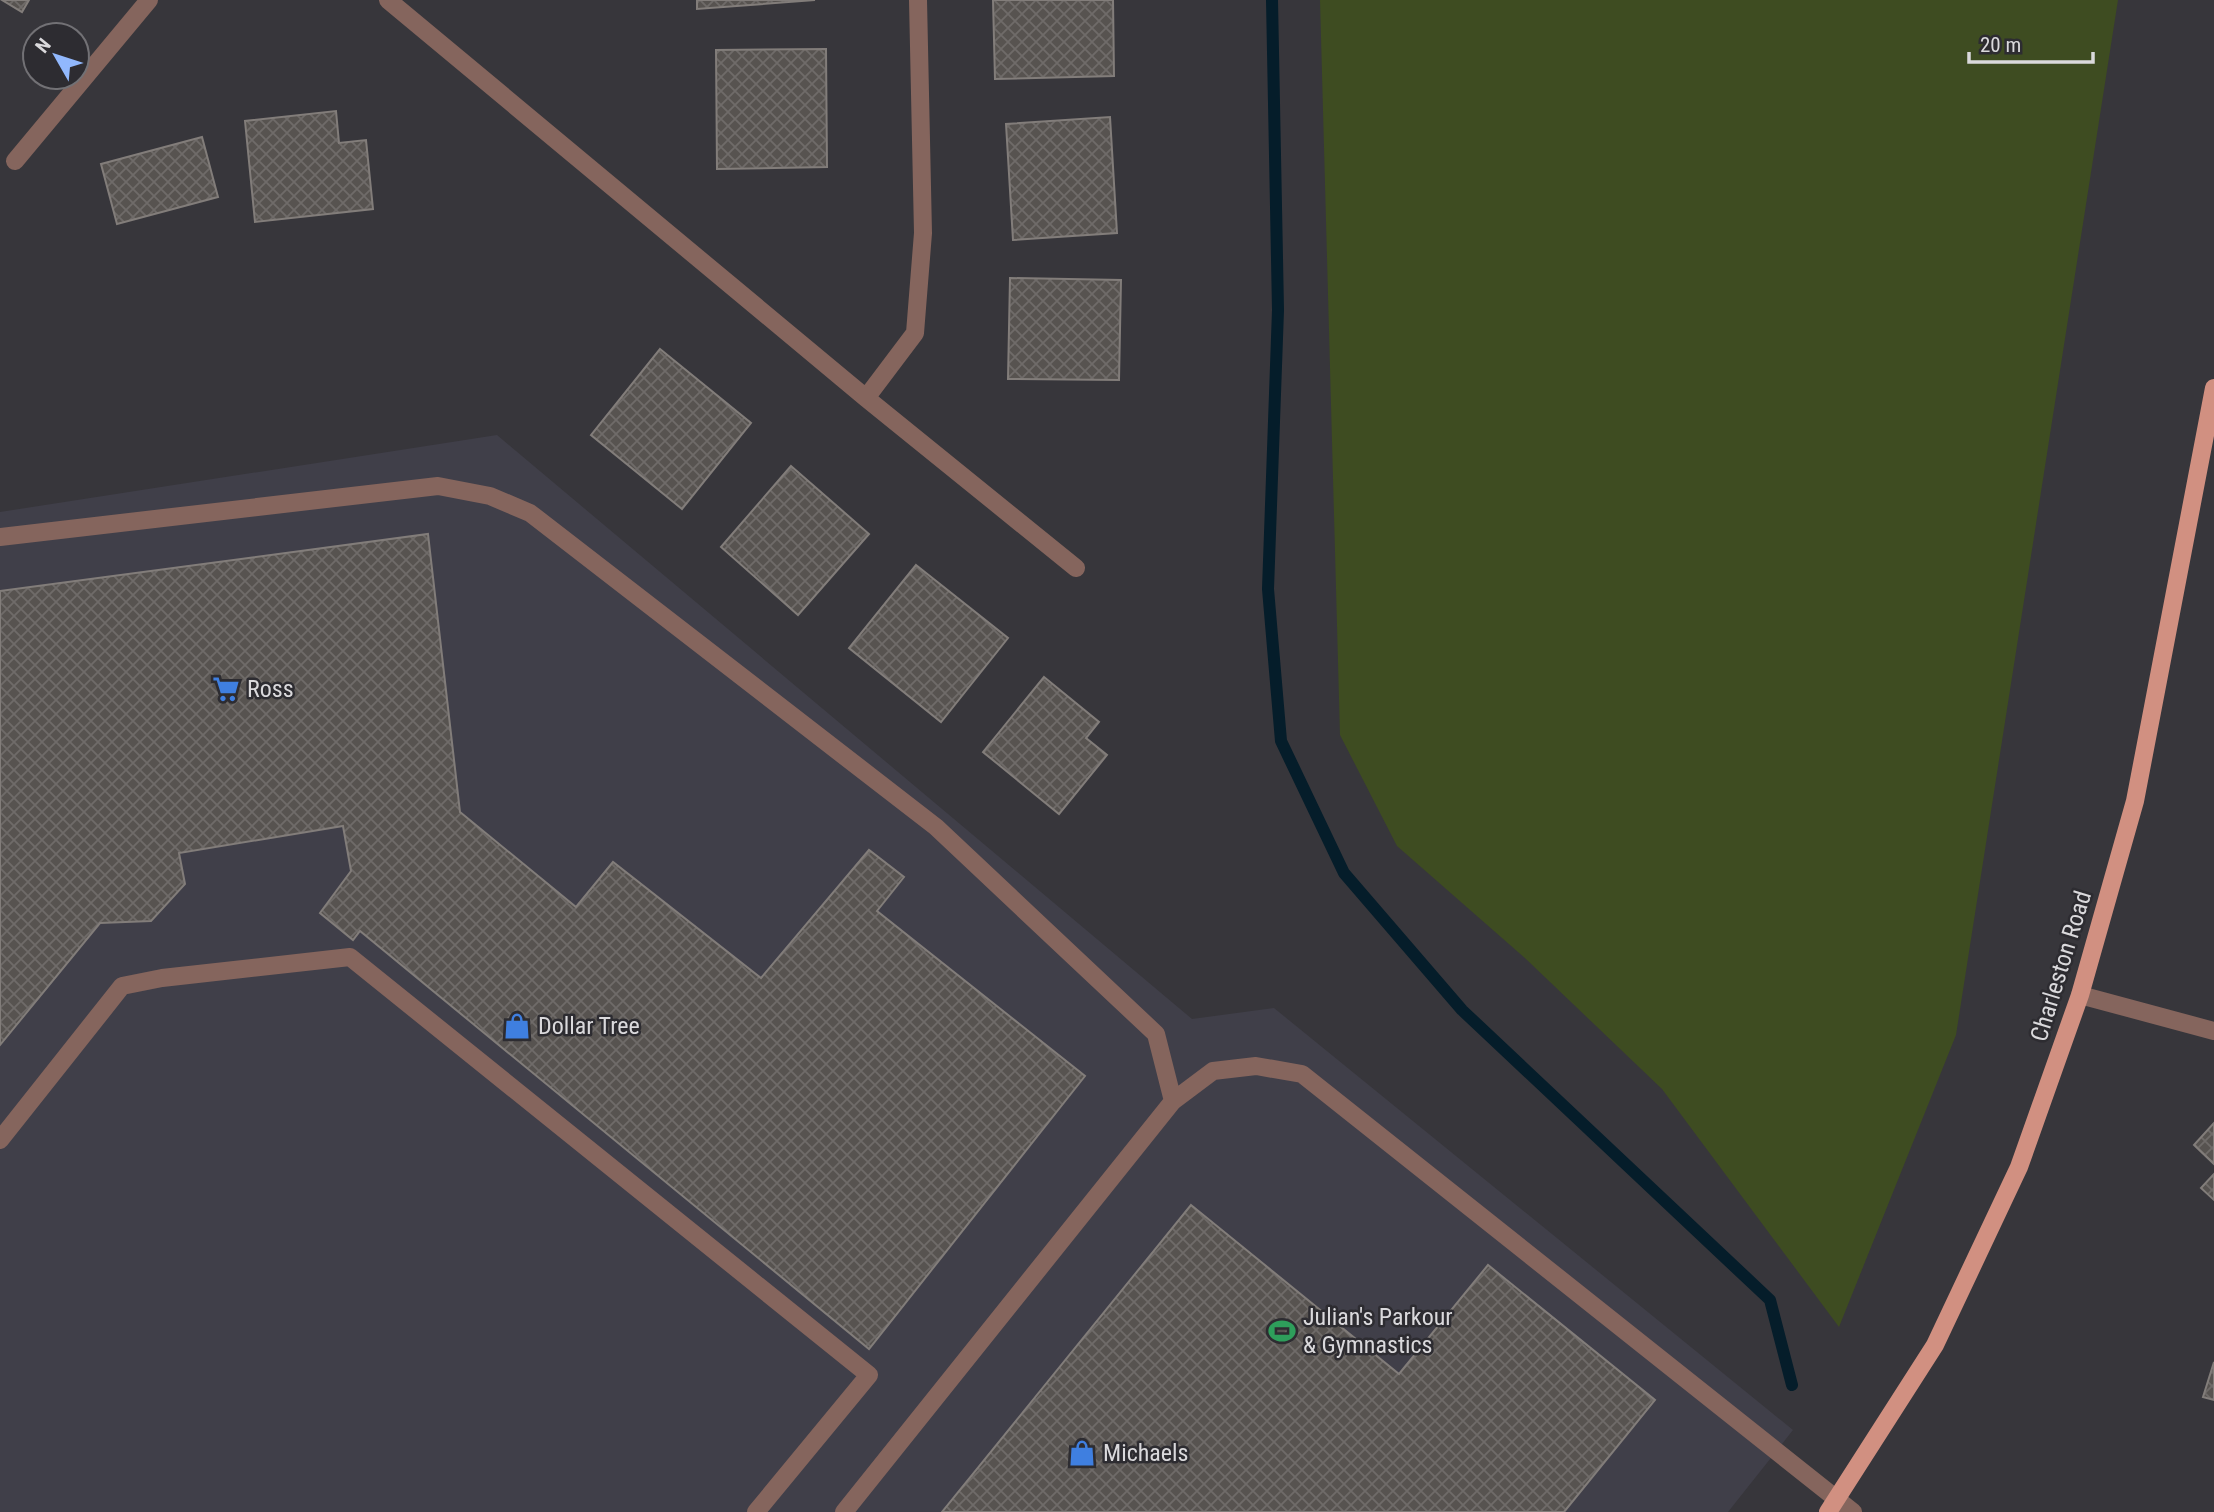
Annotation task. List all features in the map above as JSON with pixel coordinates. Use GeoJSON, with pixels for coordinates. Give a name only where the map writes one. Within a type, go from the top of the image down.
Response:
{"type":"FeatureCollection","features":[{"type":"Feature","properties":{"kind":"main road","name":"Charleston Road"},"geometry":{"type":"LineString","coordinates":[[1833,1506],[1935,1345],[2019,1167],[2080,995],[2135,801],[2214,388]]}},
{"type":"Feature","properties":{"kind":"street"},"geometry":{"type":"LineString","coordinates":[[15,161],[149,0]]}},
{"type":"Feature","properties":{"kind":"street"},"geometry":{"type":"LineString","coordinates":[[388,0],[866,398],[1076,568]]}},
{"type":"Feature","properties":{"kind":"street"},"geometry":{"type":"LineString","coordinates":[[866,398],[915,334],[923,233],[918,0]]}},
{"type":"Feature","properties":{"kind":"street"},"geometry":{"type":"LineString","coordinates":[[0,537],[439,486],[490,496],[530,513],[936,828],[1156,1034],[1173,1101]]}},
{"type":"Feature","properties":{"kind":"street"},"geometry":{"type":"LineString","coordinates":[[0,1140],[122,986],[162,978],[350,957],[869,1375],[756,1512]]}},
{"type":"Feature","properties":{"kind":"street"},"geometry":{"type":"LineString","coordinates":[[2080,995],[2214,1031]]}},
{"type":"Feature","properties":{"kind":"street"},"geometry":{"type":"LineString","coordinates":[[844,1512],[1173,1101],[1213,1072],[1256,1066],[1302,1074],[1833,1506],[1853,1512]]}},
{"type":"Feature","properties":{"kind":"shaded area"},"geometry":{"type":"Polygon","coordinates":[[[497,435],[1192,1019],[1274,1008],[1793,1430],[1728,1512],[0,1512],[0,512],[497,435]]]}},
{"type":"Feature","properties":{"kind":"green space"},"geometry":{"type":"Polygon","coordinates":[[[1320,0],[2118,0],[1956,1035],[1839,1327],[1662,1089],[1527,960],[1397,846],[1340,735],[1320,0]]]}},
{"type":"Feature","properties":{"kind":"building"},"geometry":{"type":"Polygon","coordinates":[[[2,0],[29,0],[22,12],[2,0]]]}},
{"type":"Feature","properties":{"kind":"building"},"geometry":{"type":"Polygon","coordinates":[[[697,0],[815,0],[697,9],[697,0]]]}},
{"type":"Feature","properties":{"kind":"building"},"geometry":{"type":"Polygon","coordinates":[[[993,0],[1113,0],[1114,76],[995,79],[993,0]]]}},
{"type":"Feature","properties":{"kind":"building"},"geometry":{"type":"Polygon","coordinates":[[[826,49],[827,167],[717,169],[716,50],[826,49]]]}},
{"type":"Feature","properties":{"kind":"building"},"geometry":{"type":"Polygon","coordinates":[[[336,111],[339,143],[366,140],[373,209],[255,222],[245,121],[336,111]]]}},
{"type":"Feature","properties":{"kind":"building"},"geometry":{"type":"Polygon","coordinates":[[[1110,117],[1117,233],[1013,240],[1006,124],[1110,117]]]}},
{"type":"Feature","properties":{"kind":"building"},"geometry":{"type":"Polygon","coordinates":[[[202,137],[218,197],[117,224],[101,164],[202,137]]]}},
{"type":"Feature","properties":{"kind":"building"},"geometry":{"type":"Polygon","coordinates":[[[1010,278],[1121,280],[1119,380],[1008,379],[1010,278]]]}},
{"type":"Feature","properties":{"kind":"building"},"geometry":{"type":"Polygon","coordinates":[[[660,349],[751,423],[682,509],[591,435],[660,349]]]}},
{"type":"Feature","properties":{"kind":"building"},"geometry":{"type":"Polygon","coordinates":[[[791,466],[869,534],[798,615],[721,547],[791,466]]]}},
{"type":"Feature","properties":{"kind":"building"},"geometry":{"type":"Polygon","coordinates":[[[428,534],[460,812],[576,907],[613,862],[761,978],[869,850],[904,877],[877,911],[1085,1076],[869,1349],[360,931],[353,940],[320,913],[351,871],[343,826],[179,853],[185,884],[151,921],[100,923],[0,1045],[0,591],[428,534]]]}},
{"type":"Feature","properties":{"kind":"building"},"geometry":{"type":"Polygon","coordinates":[[[916,565],[1008,638],[941,722],[849,648],[916,565]]]}},
{"type":"Feature","properties":{"kind":"building"},"geometry":{"type":"Polygon","coordinates":[[[1044,677],[1099,722],[1086,738],[1107,755],[1059,814],[983,752],[1044,677]]]}},
{"type":"Feature","properties":{"kind":"building"},"geometry":{"type":"Polygon","coordinates":[[[2214,1123],[2214,1164],[2194,1145],[2214,1123]]]}},
{"type":"Feature","properties":{"kind":"building"},"geometry":{"type":"Polygon","coordinates":[[[2214,1174],[2214,1200],[2201,1188],[2214,1174]]]}},
{"type":"Feature","properties":{"kind":"building"},"geometry":{"type":"Polygon","coordinates":[[[1191,1205],[1399,1374],[1488,1265],[1655,1400],[1564,1512],[942,1512],[1191,1205]]]}},
{"type":"Feature","properties":{"kind":"building"},"geometry":{"type":"Polygon","coordinates":[[[2214,1362],[2214,1400],[2203,1397],[2214,1362]]]}},
{"type":"Feature","properties":{"kind":"waterway"},"geometry":{"type":"LineString","coordinates":[[1272,0],[1278,310],[1268,589],[1281,741],[1344,873],[1462,1010],[1770,1300],[1792,1385]]}},
{"type":"Feature","properties":{"kind":"place","name":"Ross"},"geometry":{"type":"Point","coordinates":[226,689]}},
{"type":"Feature","properties":{"kind":"place","name":"Dollar Tree"},"geometry":{"type":"Point","coordinates":[517,1026]}},
{"type":"Feature","properties":{"kind":"place","name":"Julian's Parkour & Gymnastics"},"geometry":{"type":"Point","coordinates":[1282,1331]}},
{"type":"Feature","properties":{"kind":"place","name":"Michaels"},"geometry":{"type":"Point","coordinates":[1082,1453]}}]}
